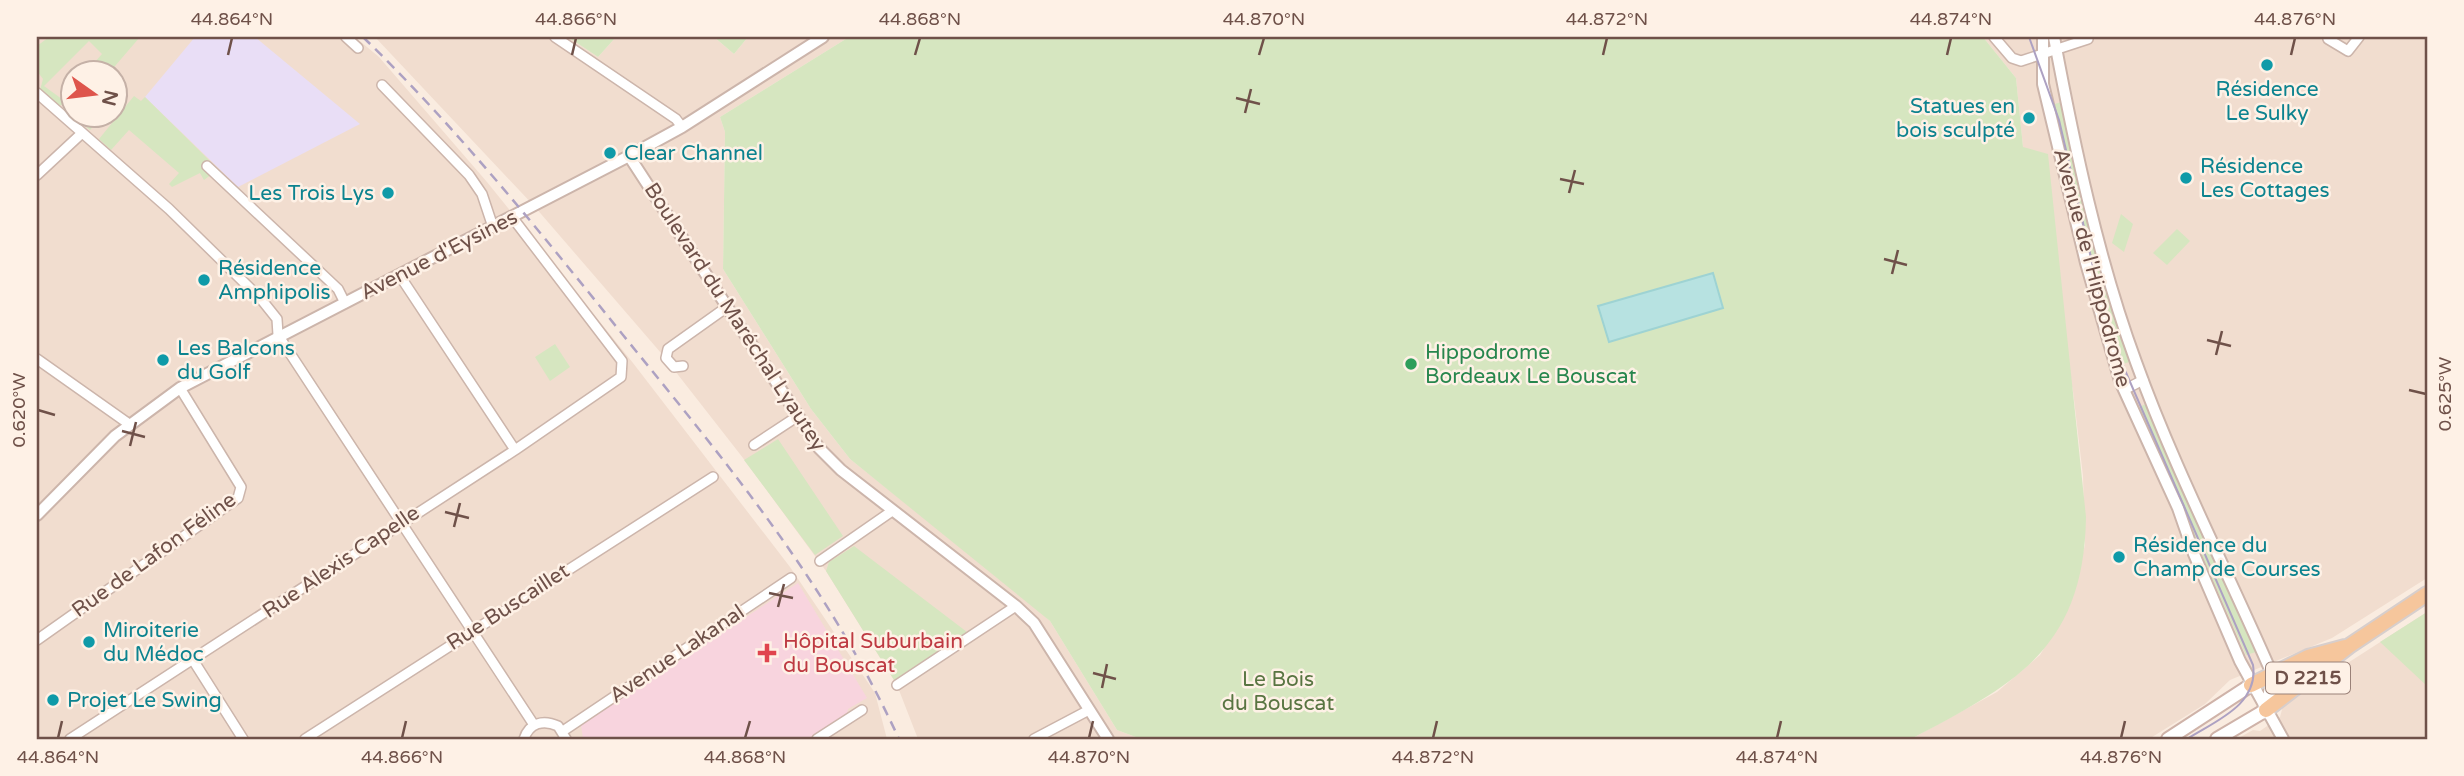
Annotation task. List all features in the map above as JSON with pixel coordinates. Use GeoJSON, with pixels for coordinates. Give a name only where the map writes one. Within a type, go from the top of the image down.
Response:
{"type":"FeatureCollection","features":[{"type":"Feature","properties":{"kind":"main road","name":"D 2215"},"geometry":{"type":"LineString","coordinates":[[2217,739],[2266,710],[2349,646],[2427,594]]}},
{"type":"Feature","properties":{"kind":"main road","name":"D 2215"},"geometry":{"type":"LineString","coordinates":[[2168,739],[2272,674],[2322,652],[2349,646]]}},
{"type":"Feature","properties":{"kind":"street"},"geometry":{"type":"LineString","coordinates":[[346,37],[358,48]]}},
{"type":"Feature","properties":{"kind":"street"},"geometry":{"type":"LineString","coordinates":[[555,37],[676,119],[682,127]]}},
{"type":"Feature","properties":{"kind":"street","name":"Avenue d'Eysines"},"geometry":{"type":"LineString","coordinates":[[37,515],[129,424],[180,388],[629,156],[682,127],[823,37]]}},
{"type":"Feature","properties":{"kind":"street"},"geometry":{"type":"LineString","coordinates":[[1994,37],[2014,60],[2026,61],[2088,39]]}},
{"type":"Feature","properties":{"kind":"street","name":"Avenue de l'Hippodrome"},"geometry":{"type":"LineString","coordinates":[[2043,37],[2046,97],[2095,298],[2124,390],[2178,508],[2197,562],[2251,685],[2283,739]]}},
{"type":"Feature","properties":{"kind":"street","name":"Avenue de l'Hippodrome"},"geometry":{"type":"LineString","coordinates":[[2054,37],[2104,260],[2143,380],[2272,674]]}},
{"type":"Feature","properties":{"kind":"street"},"geometry":{"type":"LineString","coordinates":[[2328,39],[2348,51],[2359,37]]}},
{"type":"Feature","properties":{"kind":"street"},"geometry":{"type":"LineString","coordinates":[[382,85],[469,175],[481,194],[493,227]]}},
{"type":"Feature","properties":{"kind":"street"},"geometry":{"type":"LineString","coordinates":[[37,93],[169,209],[261,299],[277,319],[278,335],[534,724]]}},
{"type":"Feature","properties":{"kind":"street"},"geometry":{"type":"LineString","coordinates":[[37,175],[81,134]]}},
{"type":"Feature","properties":{"kind":"street","name":"Boulevard du Maréchal Lyautey"},"geometry":{"type":"LineString","coordinates":[[629,156],[798,416],[829,459],[1034,623],[1108,739]]}},
{"type":"Feature","properties":{"kind":"street"},"geometry":{"type":"LineString","coordinates":[[207,166],[338,289],[345,303]]}},
{"type":"Feature","properties":{"kind":"street","name":"Rue Alexis Capelle"},"geometry":{"type":"LineString","coordinates":[[71,739],[400,522],[515,450],[621,377],[622,361],[512,217]]}},
{"type":"Feature","properties":{"kind":"street"},"geometry":{"type":"LineString","coordinates":[[400,276],[515,450]]}},
{"type":"Feature","properties":{"kind":"street"},"geometry":{"type":"LineString","coordinates":[[683,366],[674,367],[666,358],[668,349],[727,307]]}},
{"type":"Feature","properties":{"kind":"street"},"geometry":{"type":"LineString","coordinates":[[37,359],[129,424]]}},
{"type":"Feature","properties":{"kind":"street"},"geometry":{"type":"LineString","coordinates":[[2124,390],[2143,380]]}},
{"type":"Feature","properties":{"kind":"street","name":"Rue de Lafon Féline"},"geometry":{"type":"LineString","coordinates":[[37,640],[239,498],[241,487],[180,388]]}},
{"type":"Feature","properties":{"kind":"street"},"geometry":{"type":"LineString","coordinates":[[754,445],[798,416]]}},
{"type":"Feature","properties":{"kind":"street","name":"Rue Buscaillet"},"geometry":{"type":"LineString","coordinates":[[305,739],[713,477]]}},
{"type":"Feature","properties":{"kind":"street"},"geometry":{"type":"LineString","coordinates":[[820,561],[892,511]]}},
{"type":"Feature","properties":{"kind":"street","name":"Avenue Lakanal"},"geometry":{"type":"LineString","coordinates":[[565,735],[791,578]]}},
{"type":"Feature","properties":{"kind":"street"},"geometry":{"type":"LineString","coordinates":[[897,685],[1016,606]]}},
{"type":"Feature","properties":{"kind":"street"},"geometry":{"type":"LineString","coordinates":[[2266,710],[2281,685],[2322,652]]}},
{"type":"Feature","properties":{"kind":"street"},"geometry":{"type":"LineString","coordinates":[[193,660],[243,739]]}},
{"type":"Feature","properties":{"kind":"street"},"geometry":{"type":"LineString","coordinates":[[2266,710],[2272,674]]}},
{"type":"Feature","properties":{"kind":"street"},"geometry":{"type":"LineString","coordinates":[[817,739],[862,710]]}},
{"type":"Feature","properties":{"kind":"street"},"geometry":{"type":"LineString","coordinates":[[1034,739],[1088,710]]}},
{"type":"Feature","properties":{"kind":"street"},"geometry":{"type":"LineString","coordinates":[[524,739],[534,724],[550,722],[565,735]]}},
{"type":"Feature","properties":{"kind":"shaded area"},"geometry":{"type":"Polygon","coordinates":[[[37,37],[355,37],[379,57],[487,182],[633,363],[790,567],[875,693],[887,739],[37,739],[37,37]]]}},
{"type":"Feature","properties":{"kind":"shaded area"},"geometry":{"type":"Polygon","coordinates":[[[195,37],[255,37],[360,124],[238,187],[145,97],[195,37]]]}},
{"type":"Feature","properties":{"kind":"shaded area"},"geometry":{"type":"Polygon","coordinates":[[[375,37],[568,37],[598,57],[616,37],[714,37],[734,54],[748,37],[849,37],[720,117],[725,132],[723,269],[811,409],[850,459],[1030,602],[1050,621],[1117,730],[1141,739],[918,739],[897,685],[826,571],[743,458],[661,353],[535,207],[375,37]]]}},
{"type":"Feature","properties":{"kind":"shaded area"},"geometry":{"type":"Polygon","coordinates":[[[1983,37],[2427,37],[2427,578],[2332,638],[2230,680],[2205,704],[2149,739],[1911,739],[1997,692],[2040,655],[2068,609],[2085,545],[2083,476],[2073,391],[2023,147],[2016,78],[1983,37]]]}},
{"type":"Feature","properties":{"kind":"shaded area","name":"Hôpital Suburbain du Bouscat"},"geometry":{"type":"Polygon","coordinates":[[[798,583],[867,698],[848,709],[847,714],[808,739],[583,739],[581,725],[798,583]]]}},
{"type":"Feature","properties":{"kind":"shaded area"},"geometry":{"type":"Polygon","coordinates":[[[2427,612],[2427,739],[2237,739],[2253,730],[2260,731],[2280,717],[2283,706],[2301,693],[2427,612]]]}},
{"type":"Feature","properties":{"kind":"green space"},"geometry":{"type":"Polygon","coordinates":[[[49,37],[140,37],[120,60],[97,60],[102,54],[89,41],[70,60],[60,60],[60,70],[44,86],[60,98],[58,107],[40,90],[43,79],[37,71],[37,46],[49,37]]]}},
{"type":"Feature","properties":{"kind":"green space"},"geometry":{"type":"Polygon","coordinates":[[[568,37],[616,37],[598,57],[568,37]]]}},
{"type":"Feature","properties":{"kind":"green space"},"geometry":{"type":"Polygon","coordinates":[[[714,37],[748,37],[734,54],[714,37]]]}},
{"type":"Feature","properties":{"kind":"green space","name":"Hippodrome Bordeaux Le Bouscat"},"geometry":{"type":"Polygon","coordinates":[[[849,37],[1983,37],[2016,78],[2023,147],[2048,154],[2086,517],[2082,562],[2072,600],[2057,631],[2037,657],[2012,679],[1982,700],[1911,739],[1141,739],[1117,730],[1050,621],[850,459],[811,409],[723,269],[725,132],[720,117],[849,37]]]}},
{"type":"Feature","properties":{"kind":"green space"},"geometry":{"type":"Polygon","coordinates":[[[134,96],[141,101],[145,97],[210,161],[205,167],[212,174],[204,180],[200,173],[172,187],[169,184],[179,173],[129,130],[130,101],[134,96]]]}},
{"type":"Feature","properties":{"kind":"green space"},"geometry":{"type":"Polygon","coordinates":[[[2061,102],[2104,282],[2129,362],[2120,365],[2081,229],[2052,105],[2061,102]]]}},
{"type":"Feature","properties":{"kind":"green space"},"geometry":{"type":"Polygon","coordinates":[[[106,130],[129,130],[111,150],[99,139],[106,130]]]}},
{"type":"Feature","properties":{"kind":"green space"},"geometry":{"type":"Polygon","coordinates":[[[2121,214],[2133,224],[2124,252],[2112,243],[2121,214]]]}},
{"type":"Feature","properties":{"kind":"green space"},"geometry":{"type":"Polygon","coordinates":[[[2177,229],[2190,241],[2167,265],[2153,253],[2177,229]]]}},
{"type":"Feature","properties":{"kind":"green space"},"geometry":{"type":"Polygon","coordinates":[[[555,344],[570,367],[550,381],[535,357],[555,344]]]}},
{"type":"Feature","properties":{"kind":"green space"},"geometry":{"type":"Polygon","coordinates":[[[2146,404],[2256,652],[2246,655],[2137,408],[2146,404]]]}},
{"type":"Feature","properties":{"kind":"green space"},"geometry":{"type":"Polygon","coordinates":[[[778,439],[843,536],[815,555],[744,460],[778,439]]]}},
{"type":"Feature","properties":{"kind":"green space"},"geometry":{"type":"Polygon","coordinates":[[[854,546],[967,632],[894,680],[826,571],[829,562],[854,546]]]}},
{"type":"Feature","properties":{"kind":"green space"},"geometry":{"type":"Polygon","coordinates":[[[2427,612],[2427,686],[2380,642],[2427,612]]]}},
{"type":"Feature","properties":{"kind":"water"},"geometry":{"type":"Polygon","coordinates":[[[1713,273],[1723,308],[1609,342],[1598,306],[1713,273]]]}},
{"type":"Feature","properties":{"kind":"tram line"},"geometry":{"type":"LineString","coordinates":[[2029,37],[2059,120],[2100,296],[2124,368],[2253,665],[2253,679],[2242,701],[2222,718],[2187,739]]}},
{"type":"Feature","properties":{"kind":"railway"},"geometry":{"type":"LineString","coordinates":[[363,37],[432,108],[498,182],[738,480],[808,577],[841,629],[899,739]]}},
{"type":"Feature","properties":{"kind":"place","name":"Résidence Le Sulky"},"geometry":{"type":"Point","coordinates":[2267,65]}},
{"type":"Feature","properties":{"kind":"place","name":"Statues en bois sculpté"},"geometry":{"type":"Point","coordinates":[2029,118]}},
{"type":"Feature","properties":{"kind":"place","name":"Clear Channel"},"geometry":{"type":"Point","coordinates":[610,153]}},
{"type":"Feature","properties":{"kind":"place","name":"Résidence Les Cottages"},"geometry":{"type":"Point","coordinates":[2186,178]}},
{"type":"Feature","properties":{"kind":"place","name":"Les Trois Lys"},"geometry":{"type":"Point","coordinates":[388,193]}},
{"type":"Feature","properties":{"kind":"place","name":"Résidence Amphipolis"},"geometry":{"type":"Point","coordinates":[204,280]}},
{"type":"Feature","properties":{"kind":"place","name":"Les Balcons du Golf"},"geometry":{"type":"Point","coordinates":[163,360]}},
{"type":"Feature","properties":{"kind":"place","name":"Hippodrome Bordeaux Le Bouscat"},"geometry":{"type":"Point","coordinates":[1411,364]}},
{"type":"Feature","properties":{"kind":"place","name":"Résidence du Champ de Courses"},"geometry":{"type":"Point","coordinates":[2119,557]}},
{"type":"Feature","properties":{"kind":"place","name":"Miroiterie du Médoc"},"geometry":{"type":"Point","coordinates":[89,642]}},
{"type":"Feature","properties":{"kind":"place","name":"Hôpital Suburbain du Bouscat"},"geometry":{"type":"Point","coordinates":[767,653]}},
{"type":"Feature","properties":{"kind":"place","name":"Projet Le Swing"},"geometry":{"type":"Point","coordinates":[53,700]}},
{"type":"Feature","properties":{"kind":"park label","name":"Le Bois du Bouscat"},"geometry":{"type":"Point","coordinates":[1278,691]}}]}
